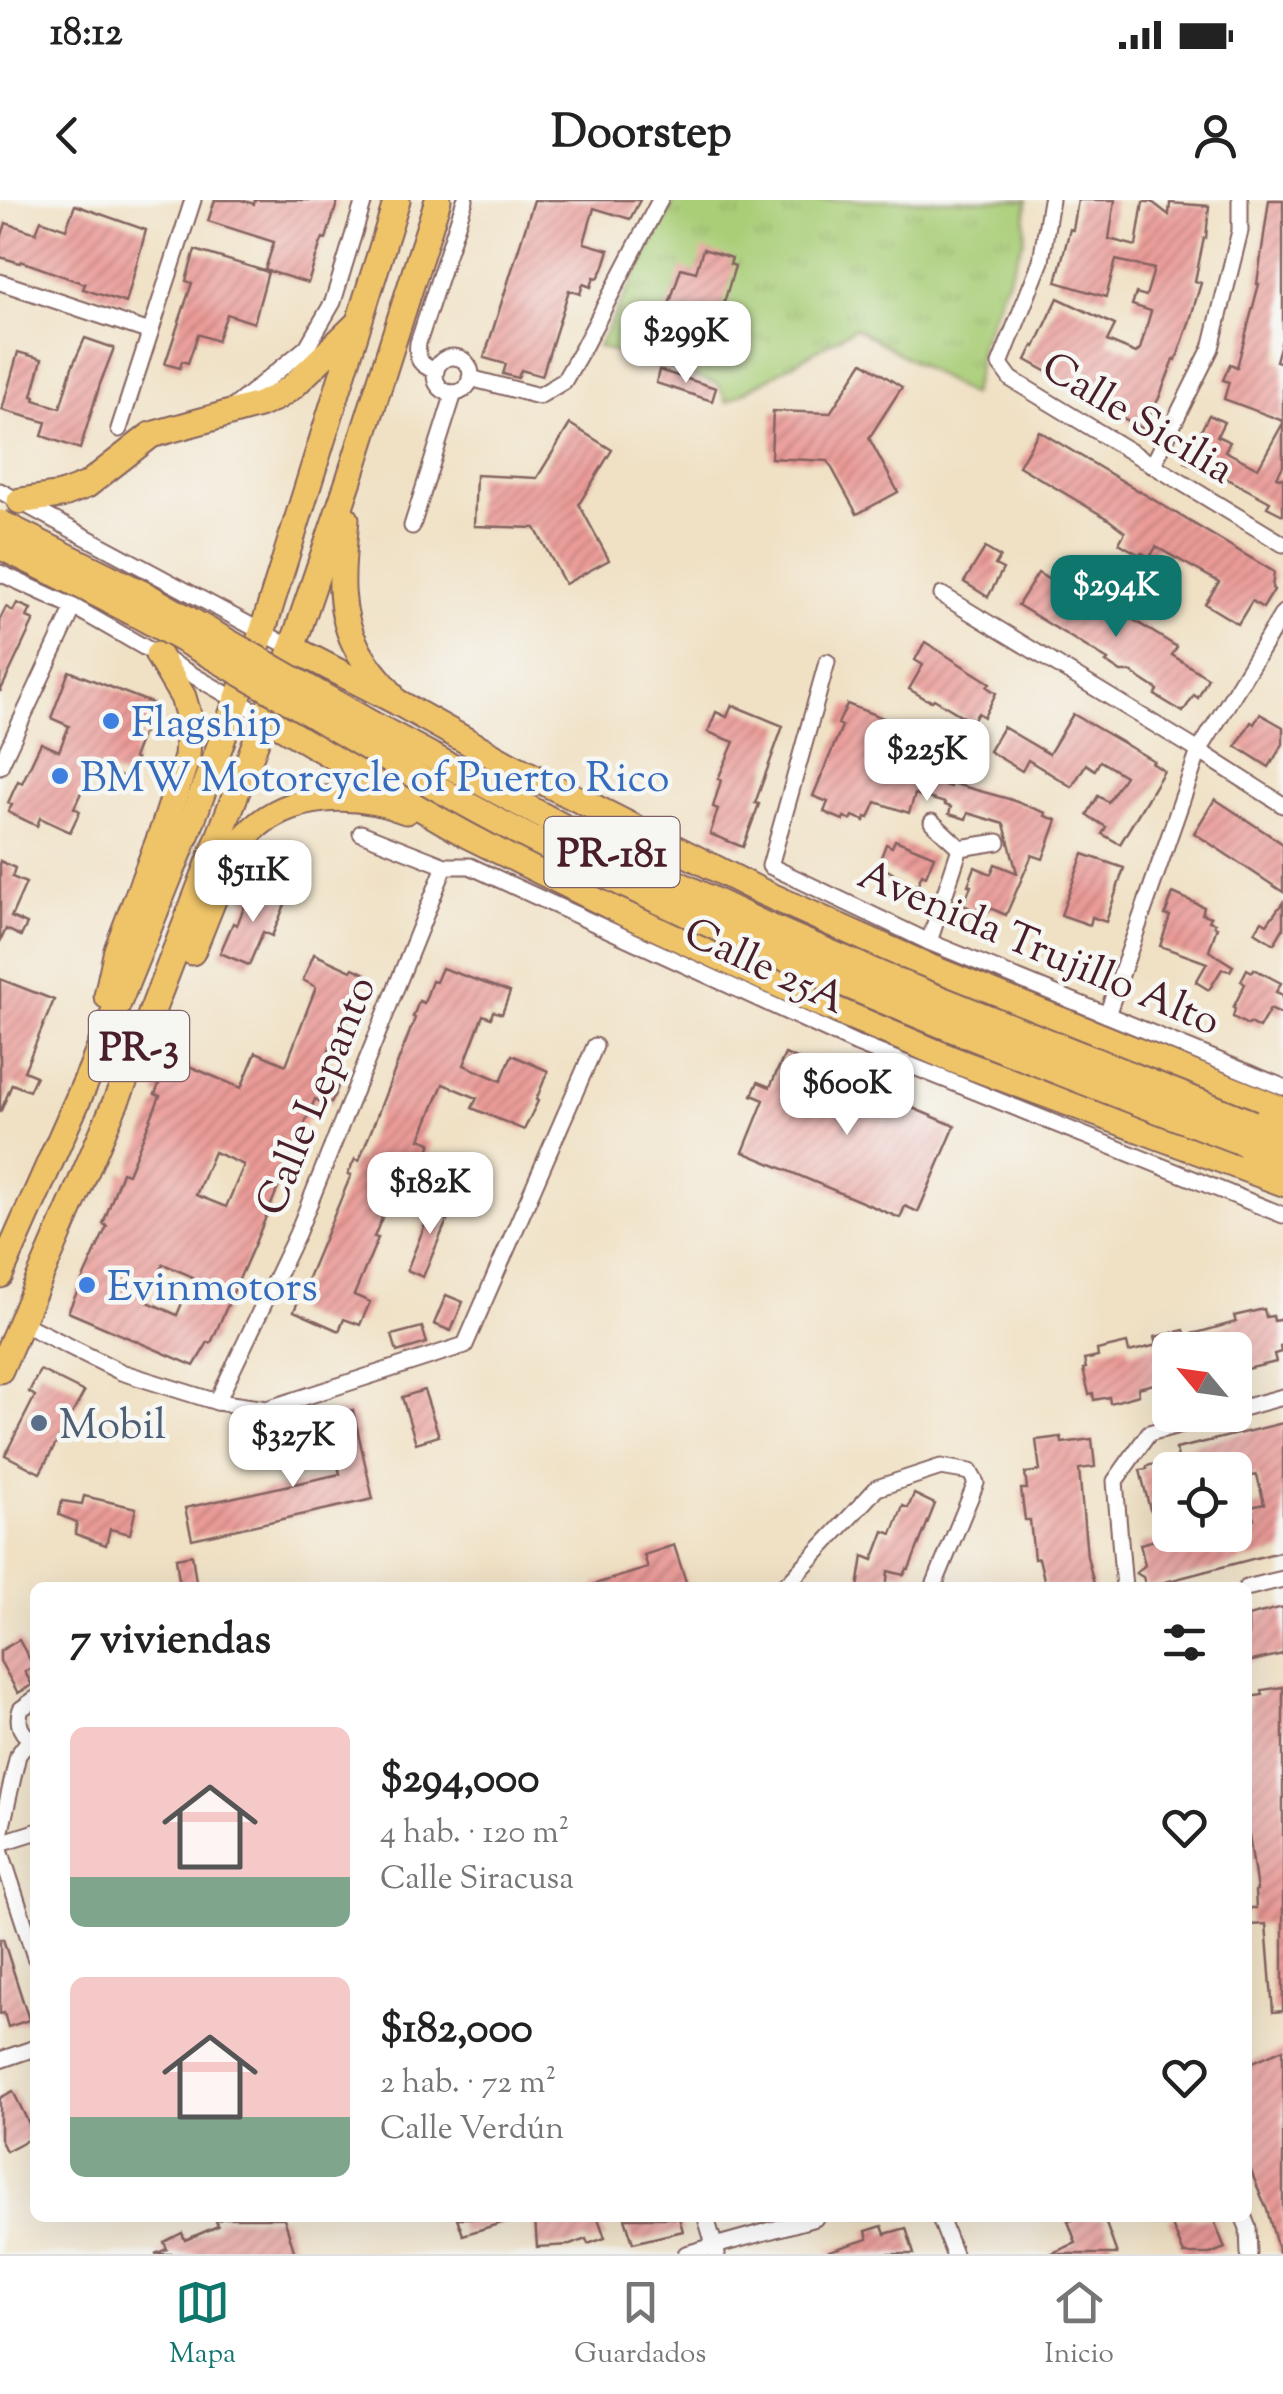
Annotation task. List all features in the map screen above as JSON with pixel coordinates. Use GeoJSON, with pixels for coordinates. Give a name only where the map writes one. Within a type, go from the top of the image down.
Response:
{"type":"FeatureCollection","features":[{"type":"Feature","properties":{"kind":"highway","name":"PR-3"},"geometry":{"type":"LineString","coordinates":[[0,1276],[10,1228],[90,1070],[238,701],[397,200]]}},
{"type":"Feature","properties":{"kind":"highway","name":"PR-3"},"geometry":{"type":"LineString","coordinates":[[0,1370],[129,1071],[292,648],[438,200]]}},
{"type":"Feature","properties":{"kind":"highway"},"geometry":{"type":"LineString","coordinates":[[10,496],[61,495],[86,485],[152,435],[277,397],[361,320]]}},
{"type":"Feature","properties":{"kind":"highway"},"geometry":{"type":"LineString","coordinates":[[349,480],[342,606],[358,652],[398,702]]}},
{"type":"Feature","properties":{"kind":"highway","name":"PR-181"},"geometry":{"type":"LineString","coordinates":[[0,523],[151,598],[370,723],[597,845],[765,925],[1248,1133],[1283,1159]]}},
{"type":"Feature","properties":{"kind":"highway","name":"PR-181"},"geometry":{"type":"LineString","coordinates":[[0,546],[150,622],[450,796],[717,929],[907,1012],[1248,1133],[1283,1135]]}},
{"type":"Feature","properties":{"kind":"highway"},"geometry":{"type":"LineString","coordinates":[[292,648],[508,764],[760,891],[929,966],[1283,1110]]}},
{"type":"Feature","properties":{"kind":"highway"},"geometry":{"type":"LineString","coordinates":[[90,1070],[118,950],[187,757],[190,718],[158,655]]}},
{"type":"Feature","properties":{"kind":"highway"},"geometry":{"type":"LineString","coordinates":[[264,716],[467,835],[812,1000],[954,1060],[1283,1184]]}},
{"type":"Feature","properties":{"kind":"highway"},"geometry":{"type":"LineString","coordinates":[[129,1071],[175,992],[235,854],[246,835],[270,816],[341,796],[387,804],[467,835]]}},
{"type":"Feature","properties":{"kind":"street"},"geometry":{"type":"LineString","coordinates":[[119,429],[193,200]]}},
{"type":"Feature","properties":{"kind":"street"},"geometry":{"type":"LineString","coordinates":[[220,416],[307,346],[334,302],[364,200]]}},
{"type":"Feature","properties":{"kind":"street"},"geometry":{"type":"LineString","coordinates":[[436,371],[422,366],[416,356],[418,343],[465,200]]}},
{"type":"Feature","properties":{"kind":"street"},"geometry":{"type":"LineString","coordinates":[[470,378],[539,396],[564,380],[660,200]]}},
{"type":"Feature","properties":{"kind":"street","name":"Calle Sicilia"},"geometry":{"type":"LineString","coordinates":[[1052,200],[1041,261],[1000,364],[1010,379],[1283,544]]}},
{"type":"Feature","properties":{"kind":"street"},"geometry":{"type":"LineString","coordinates":[[1154,465],[1211,348],[1240,231],[1240,200]]}},
{"type":"Feature","properties":{"kind":"street"},"geometry":{"type":"LineString","coordinates":[[0,282],[150,332]]}},
{"type":"Feature","properties":{"kind":"street"},"geometry":{"type":"LineString","coordinates":[[446,358],[458,358],[467,365],[470,378],[466,387],[454,392],[440,388],[435,377],[446,358]]}},
{"type":"Feature","properties":{"kind":"street"},"geometry":{"type":"LineString","coordinates":[[412,526],[454,392]]}},
{"type":"Feature","properties":{"kind":"street"},"geometry":{"type":"LineString","coordinates":[[10,496],[292,648]]}},
{"type":"Feature","properties":{"kind":"street"},"geometry":{"type":"LineString","coordinates":[[0,573],[74,608],[264,716]]}},
{"type":"Feature","properties":{"kind":"street"},"geometry":{"type":"LineString","coordinates":[[942,595],[1200,750],[1283,805]]}},
{"type":"Feature","properties":{"kind":"street"},"geometry":{"type":"LineString","coordinates":[[0,766],[74,608]]}},
{"type":"Feature","properties":{"kind":"street"},"geometry":{"type":"LineString","coordinates":[[1107,1015],[1200,750],[1283,613]]}},
{"type":"Feature","properties":{"kind":"street","name":"Avenida Trujillo Alto"},"geometry":{"type":"LineString","coordinates":[[827,662],[770,866],[930,942],[1283,1087]]}},
{"type":"Feature","properties":{"kind":"street"},"geometry":{"type":"LineString","coordinates":[[932,822],[960,848]]}},
{"type":"Feature","properties":{"kind":"street","name":"Calle 25A"},"geometry":{"type":"LineString","coordinates":[[361,834],[444,866],[470,866],[856,1044],[1283,1215]]}},
{"type":"Feature","properties":{"kind":"street"},"geometry":{"type":"LineString","coordinates":[[960,848],[998,842]]}},
{"type":"Feature","properties":{"kind":"street"},"geometry":{"type":"LineString","coordinates":[[930,942],[960,848]]}},
{"type":"Feature","properties":{"kind":"street","name":"Calle Lepanto"},"geometry":{"type":"LineString","coordinates":[[217,1402],[296,1234],[444,866]]}},
{"type":"Feature","properties":{"kind":"street"},"geometry":{"type":"LineString","coordinates":[[20,1322],[122,1372],[217,1402],[267,1410],[465,1345],[594,1046]]}},
{"type":"Feature","properties":{"kind":"street"},"geometry":{"type":"LineString","coordinates":[[1252,1405],[1283,1397]]}},
{"type":"Feature","properties":{"kind":"street"},"geometry":{"type":"LineString","coordinates":[[1123,1582],[1115,1481],[1153,1432]]}},
{"type":"Feature","properties":{"kind":"street"},"geometry":{"type":"LineString","coordinates":[[789,1582],[877,1488],[941,1467],[970,1472],[976,1483],[935,1582]]}},
{"type":"Feature","properties":{"kind":"street"},"geometry":{"type":"LineString","coordinates":[[1252,1587],[1283,1579]]}},
{"type":"Feature","properties":{"kind":"street"},"geometry":{"type":"LineString","coordinates":[[30,1702],[19,1716],[21,1730],[30,1737]]}},
{"type":"Feature","properties":{"kind":"street"},"geometry":{"type":"LineString","coordinates":[[0,1835],[18,1755],[30,1741]]}},
{"type":"Feature","properties":{"kind":"street"},"geometry":{"type":"LineString","coordinates":[[30,1834],[0,1846],[30,1941]]}},
{"type":"Feature","properties":{"kind":"street"},"geometry":{"type":"LineString","coordinates":[[0,2060],[30,2050]]}},
{"type":"Feature","properties":{"kind":"street"},"geometry":{"type":"LineString","coordinates":[[707,2222],[716,2251]]}},
{"type":"Feature","properties":{"kind":"street"},"geometry":{"type":"LineString","coordinates":[[686,2254],[716,2251],[803,2222]]}},
{"type":"Feature","properties":{"kind":"street"},"geometry":{"type":"LineString","coordinates":[[942,2222],[954,2254]]}},
{"type":"Feature","properties":{"kind":"street"},"geometry":{"type":"LineString","coordinates":[[1246,2222],[1249,2254]]}},
{"type":"Feature","properties":{"kind":"green space"},"geometry":{"type":"Polygon","coordinates":[[[675,200],[1027,200],[1024,240],[980,345],[971,395],[855,328],[727,402],[718,384],[598,347],[675,200]]]}},
{"type":"Feature","properties":{"kind":"building"},"geometry":{"type":"Polygon","coordinates":[[[215,200],[254,204],[255,200],[338,200],[308,283],[265,270],[274,242],[208,221],[215,200]]]}},
{"type":"Feature","properties":{"kind":"building"},"geometry":{"type":"Polygon","coordinates":[[[534,200],[640,200],[630,219],[594,208],[584,243],[609,250],[603,269],[598,278],[594,277],[591,287],[583,284],[580,294],[569,290],[542,376],[521,370],[518,378],[503,374],[506,364],[484,358],[534,200]]]}},
{"type":"Feature","properties":{"kind":"building"},"geometry":{"type":"Polygon","coordinates":[[[1078,200],[1115,200],[1109,239],[1136,246],[1143,202],[1152,202],[1169,215],[1170,203],[1209,206],[1195,281],[1201,283],[1189,323],[1159,398],[1142,428],[1097,404],[1102,392],[1078,380],[1075,387],[1026,360],[1058,298],[1115,325],[1107,341],[1136,353],[1140,349],[1151,311],[1132,305],[1136,293],[1146,296],[1154,269],[1116,260],[1106,297],[1056,282],[1078,200]]]}},
{"type":"Feature","properties":{"kind":"building"},"geometry":{"type":"Polygon","coordinates":[[[1269,200],[1283,200],[1283,336],[1276,361],[1283,363],[1283,421],[1224,399],[1229,382],[1223,380],[1230,364],[1237,367],[1259,284],[1269,200]]]}},
{"type":"Feature","properties":{"kind":"building"},"geometry":{"type":"Polygon","coordinates":[[[75,205],[146,230],[126,303],[83,289],[85,284],[0,257],[6,223],[36,233],[41,220],[66,229],[75,205]]]}},
{"type":"Feature","properties":{"kind":"building"},"geometry":{"type":"Polygon","coordinates":[[[703,249],[732,258],[730,264],[735,266],[714,336],[673,323],[676,314],[667,311],[681,268],[696,272],[703,249]]]}},
{"type":"Feature","properties":{"kind":"building"},"geometry":{"type":"Polygon","coordinates":[[[195,250],[268,272],[254,323],[227,314],[217,341],[198,334],[188,363],[182,361],[180,368],[165,364],[192,283],[186,281],[195,250]]]}},
{"type":"Feature","properties":{"kind":"building"},"geometry":{"type":"Polygon","coordinates":[[[85,338],[114,348],[80,449],[42,436],[46,422],[2,410],[18,352],[42,359],[34,400],[60,408],[85,338]]]}},
{"type":"Feature","properties":{"kind":"building"},"geometry":{"type":"Polygon","coordinates":[[[863,362],[902,387],[869,438],[898,492],[857,514],[828,461],[771,458],[773,411],[830,413],[863,362]]]}},
{"type":"Feature","properties":{"kind":"building"},"geometry":{"type":"Polygon","coordinates":[[[659,370],[716,388],[712,401],[656,383],[659,370]]]}},
{"type":"Feature","properties":{"kind":"building"},"geometry":{"type":"Polygon","coordinates":[[[1209,415],[1224,422],[1217,436],[1230,442],[1225,451],[1258,468],[1283,423],[1283,466],[1277,477],[1283,477],[1283,515],[1267,507],[1270,502],[1248,490],[1201,465],[1199,469],[1185,462],[1209,415]]]}},
{"type":"Feature","properties":{"kind":"building"},"geometry":{"type":"Polygon","coordinates":[[[570,424],[612,450],[579,504],[609,560],[565,584],[535,528],[474,526],[476,475],[537,478],[570,424]]]}},
{"type":"Feature","properties":{"kind":"building"},"geometry":{"type":"Polygon","coordinates":[[[1039,431],[1274,572],[1274,590],[1263,608],[1252,601],[1238,624],[1205,604],[1219,582],[1156,547],[1150,557],[1119,543],[1125,532],[1019,466],[1039,431]]]}},
{"type":"Feature","properties":{"kind":"building"},"geometry":{"type":"Polygon","coordinates":[[[985,548],[1000,557],[995,565],[1003,569],[988,597],[964,582],[985,548]]]}},
{"type":"Feature","properties":{"kind":"building"},"geometry":{"type":"Polygon","coordinates":[[[1038,573],[1088,603],[1093,595],[1177,647],[1172,655],[1208,678],[1198,698],[1194,695],[1183,712],[1155,695],[1158,690],[1131,672],[1121,672],[1018,605],[1038,573]]]}},
{"type":"Feature","properties":{"kind":"building"},"geometry":{"type":"Polygon","coordinates":[[[17,603],[31,609],[27,617],[34,620],[0,692],[0,619],[6,607],[13,611],[17,603]]]}},
{"type":"Feature","properties":{"kind":"building"},"geometry":{"type":"Polygon","coordinates":[[[925,642],[990,683],[987,687],[996,693],[984,717],[978,713],[972,722],[909,689],[923,665],[915,660],[925,642]]]}},
{"type":"Feature","properties":{"kind":"building"},"geometry":{"type":"Polygon","coordinates":[[[69,671],[154,704],[128,779],[93,766],[74,808],[80,811],[70,832],[40,818],[37,826],[8,812],[18,781],[22,783],[41,743],[59,751],[69,726],[51,718],[69,671]]]}},
{"type":"Feature","properties":{"kind":"building"},"geometry":{"type":"Polygon","coordinates":[[[847,704],[888,720],[873,757],[900,768],[901,764],[923,771],[921,777],[950,787],[951,783],[1009,799],[1057,820],[1043,859],[1032,855],[1006,915],[990,908],[989,911],[979,907],[978,911],[963,905],[975,867],[991,874],[995,864],[1017,873],[1004,824],[968,813],[966,819],[949,814],[951,807],[945,803],[915,794],[909,813],[876,802],[865,821],[853,816],[843,820],[824,812],[828,802],[813,796],[847,704]]]}},
{"type":"Feature","properties":{"kind":"building"},"geometry":{"type":"Polygon","coordinates":[[[732,705],[783,726],[743,847],[710,834],[718,809],[713,807],[721,780],[718,779],[734,742],[708,732],[716,712],[727,717],[732,705]]]}},
{"type":"Feature","properties":{"kind":"building"},"geometry":{"type":"Polygon","coordinates":[[[1073,714],[1154,761],[1164,771],[1120,844],[1102,834],[1106,827],[1087,815],[1098,796],[1108,802],[1125,776],[1100,761],[1095,770],[1086,764],[1072,787],[1028,760],[1022,771],[989,751],[1003,727],[1049,754],[1073,714]]]}},
{"type":"Feature","properties":{"kind":"building"},"geometry":{"type":"Polygon","coordinates":[[[1260,714],[1283,727],[1283,744],[1269,767],[1236,746],[1260,714]]]}},
{"type":"Feature","properties":{"kind":"building"},"geometry":{"type":"Polygon","coordinates":[[[1215,799],[1283,844],[1283,892],[1194,833],[1215,799]]]}},
{"type":"Feature","properties":{"kind":"building"},"geometry":{"type":"Polygon","coordinates":[[[895,840],[934,856],[917,886],[878,865],[886,844],[892,847],[895,840]]]}},
{"type":"Feature","properties":{"kind":"building"},"geometry":{"type":"Polygon","coordinates":[[[1083,854],[1124,868],[1106,922],[1092,917],[1090,925],[1061,915],[1083,854]]]}},
{"type":"Feature","properties":{"kind":"building"},"geometry":{"type":"Polygon","coordinates":[[[0,861],[15,868],[12,877],[26,883],[11,917],[27,924],[21,936],[6,929],[0,942],[0,861]]]}},
{"type":"Feature","properties":{"kind":"building"},"geometry":{"type":"Polygon","coordinates":[[[247,885],[286,902],[272,936],[263,932],[249,965],[220,953],[247,900],[242,897],[247,885]]]}},
{"type":"Feature","properties":{"kind":"building"},"geometry":{"type":"Polygon","coordinates":[[[1173,893],[1204,907],[1202,914],[1211,917],[1209,921],[1217,927],[1209,951],[1233,966],[1230,971],[1222,969],[1209,990],[1196,982],[1207,963],[1160,946],[1173,893]]]}},
{"type":"Feature","properties":{"kind":"building"},"geometry":{"type":"Polygon","coordinates":[[[1283,902],[1283,929],[1274,944],[1255,932],[1262,921],[1267,924],[1283,902]]]}},
{"type":"Feature","properties":{"kind":"building"},"geometry":{"type":"Polygon","coordinates":[[[314,954],[366,974],[344,1028],[340,1026],[329,1050],[331,1060],[322,1081],[338,1087],[331,1103],[315,1099],[211,1343],[208,1342],[194,1366],[68,1312],[107,1226],[103,1224],[122,1172],[128,1174],[160,1096],[155,1094],[170,1058],[241,1088],[256,1052],[286,1065],[316,987],[303,980],[314,954]],[[214,1152],[196,1195],[226,1207],[244,1165],[214,1152]],[[163,1264],[148,1302],[177,1315],[193,1277],[163,1264]]]}},
{"type":"Feature","properties":{"kind":"building"},"geometry":{"type":"Polygon","coordinates":[[[442,968],[510,992],[502,1014],[493,1011],[491,1018],[483,1015],[464,1065],[501,1081],[512,1055],[548,1071],[524,1130],[472,1108],[477,1098],[443,1084],[420,1139],[431,1143],[424,1162],[415,1159],[409,1175],[405,1173],[394,1199],[391,1198],[354,1295],[370,1302],[360,1325],[344,1319],[339,1331],[294,1311],[351,1175],[348,1174],[355,1159],[359,1161],[419,1001],[424,1003],[442,968]]]}},
{"type":"Feature","properties":{"kind":"building"},"geometry":{"type":"Polygon","coordinates":[[[1247,969],[1281,983],[1276,992],[1283,995],[1283,1015],[1270,1009],[1259,1028],[1233,1017],[1247,969]]]}},
{"type":"Feature","properties":{"kind":"building"},"geometry":{"type":"Polygon","coordinates":[[[0,979],[54,1000],[24,1071],[36,1076],[29,1091],[12,1084],[0,1113],[0,979]]]}},
{"type":"Feature","properties":{"kind":"building"},"geometry":{"type":"Polygon","coordinates":[[[785,1054],[955,1126],[918,1212],[905,1206],[900,1218],[743,1152],[764,1100],[752,1095],[758,1082],[770,1087],[785,1054]]]}},
{"type":"Feature","properties":{"kind":"building"},"geometry":{"type":"Polygon","coordinates":[[[435,1199],[453,1206],[423,1277],[407,1270],[435,1199]]]}},
{"type":"Feature","properties":{"kind":"building"},"geometry":{"type":"Polygon","coordinates":[[[446,1295],[463,1302],[451,1331],[434,1324],[446,1295]]]}},
{"type":"Feature","properties":{"kind":"building"},"geometry":{"type":"Polygon","coordinates":[[[1264,1309],[1266,1317],[1273,1316],[1274,1321],[1283,1319],[1283,1345],[1281,1352],[1274,1354],[1276,1362],[1252,1368],[1252,1332],[1200,1332],[1236,1322],[1234,1316],[1264,1309]]]}},
{"type":"Feature","properties":{"kind":"building"},"geometry":{"type":"Polygon","coordinates":[[[422,1327],[427,1343],[397,1352],[392,1335],[422,1327]]]}},
{"type":"Feature","properties":{"kind":"building"},"geometry":{"type":"Polygon","coordinates":[[[1127,1343],[1129,1352],[1152,1346],[1152,1384],[1138,1388],[1139,1395],[1110,1403],[1109,1397],[1094,1400],[1093,1393],[1089,1394],[1084,1360],[1098,1357],[1097,1350],[1127,1343]]]}},
{"type":"Feature","properties":{"kind":"building"},"geometry":{"type":"Polygon","coordinates":[[[40,1370],[84,1392],[40,1473],[5,1455],[35,1396],[29,1392],[40,1370]]]}},
{"type":"Feature","properties":{"kind":"building"},"geometry":{"type":"Polygon","coordinates":[[[424,1390],[439,1436],[416,1443],[402,1397],[424,1390]]]}},
{"type":"Feature","properties":{"kind":"building"},"geometry":{"type":"Polygon","coordinates":[[[353,1410],[373,1499],[192,1539],[185,1508],[340,1474],[327,1415],[353,1410]]]}},
{"type":"Feature","properties":{"kind":"building"},"geometry":{"type":"Polygon","coordinates":[[[1283,1423],[1283,1551],[1165,1582],[1144,1582],[1136,1573],[1145,1565],[1140,1544],[1152,1541],[1152,1552],[1252,1552],[1252,1507],[1264,1504],[1257,1475],[1252,1476],[1252,1452],[1176,1449],[1283,1423]]]}},
{"type":"Feature","properties":{"kind":"building"},"geometry":{"type":"Polygon","coordinates":[[[1061,1437],[1062,1443],[1092,1439],[1095,1467],[1079,1469],[1087,1556],[1094,1582],[1045,1582],[1039,1558],[1034,1559],[1030,1520],[1025,1520],[1021,1489],[1027,1489],[1025,1473],[1040,1471],[1036,1440],[1061,1437]]]}},
{"type":"Feature","properties":{"kind":"building"},"geometry":{"type":"Polygon","coordinates":[[[1152,1465],[1150,1510],[1140,1470],[1152,1465]]]}},
{"type":"Feature","properties":{"kind":"building"},"geometry":{"type":"Polygon","coordinates":[[[914,1494],[935,1504],[909,1569],[904,1575],[888,1571],[887,1582],[859,1582],[863,1556],[873,1560],[884,1531],[892,1534],[903,1506],[908,1508],[914,1494]]]}},
{"type":"Feature","properties":{"kind":"building"},"geometry":{"type":"Polygon","coordinates":[[[84,1496],[136,1508],[130,1534],[110,1529],[106,1545],[75,1534],[77,1522],[59,1515],[62,1501],[82,1504],[84,1496]]]}},
{"type":"Feature","properties":{"kind":"building"},"geometry":{"type":"Polygon","coordinates":[[[674,1545],[686,1582],[602,1582],[648,1568],[644,1555],[674,1545]]]}},
{"type":"Feature","properties":{"kind":"building"},"geometry":{"type":"Polygon","coordinates":[[[192,1555],[196,1582],[179,1582],[176,1558],[192,1555]]]}},
{"type":"Feature","properties":{"kind":"building"},"geometry":{"type":"Polygon","coordinates":[[[1283,1607],[1283,1654],[1252,1661],[1252,1615],[1283,1607]]]}},
{"type":"Feature","properties":{"kind":"building"},"geometry":{"type":"Polygon","coordinates":[[[19,1640],[30,1660],[30,1669],[25,1672],[30,1686],[18,1693],[0,1661],[0,1651],[19,1640]]]}},
{"type":"Feature","properties":{"kind":"building"},"geometry":{"type":"Polygon","coordinates":[[[1283,1687],[1283,2011],[1273,2012],[1266,1924],[1252,1925],[1257,1890],[1252,1856],[1252,1696],[1263,1695],[1262,1690],[1283,1687]]]}},
{"type":"Feature","properties":{"kind":"building"},"geometry":{"type":"Polygon","coordinates":[[[0,1939],[29,2020],[8,2027],[4,2013],[0,2014],[0,1939]]]}},
{"type":"Feature","properties":{"kind":"building"},"geometry":{"type":"Polygon","coordinates":[[[1283,2049],[1283,2253],[1279,2253],[1252,2174],[1252,2062],[1283,2049]]]}},
{"type":"Feature","properties":{"kind":"building"},"geometry":{"type":"Polygon","coordinates":[[[13,2091],[30,2126],[30,2139],[6,2151],[0,2139],[0,2098],[13,2091]]]}},
{"type":"Feature","properties":{"kind":"building"},"geometry":{"type":"Polygon","coordinates":[[[216,2222],[285,2222],[295,2254],[155,2254],[167,2249],[164,2242],[182,2233],[185,2240],[218,2226],[216,2222]]]}},
{"type":"Feature","properties":{"kind":"building"},"geometry":{"type":"Polygon","coordinates":[[[458,2222],[505,2222],[463,2235],[458,2222]]]}},
{"type":"Feature","properties":{"kind":"building"},"geometry":{"type":"Polygon","coordinates":[[[535,2222],[599,2222],[605,2238],[588,2244],[586,2239],[570,2245],[537,2247],[535,2222]]]}},
{"type":"Feature","properties":{"kind":"building"},"geometry":{"type":"Polygon","coordinates":[[[626,2222],[680,2222],[683,2231],[633,2243],[626,2222]]]}},
{"type":"Feature","properties":{"kind":"building"},"geometry":{"type":"Polygon","coordinates":[[[1068,2222],[1105,2222],[1117,2254],[1050,2254],[1076,2243],[1068,2222]]]}},
{"type":"Feature","properties":{"kind":"building"},"geometry":{"type":"Polygon","coordinates":[[[1171,2222],[1215,2222],[1225,2248],[1210,2254],[1184,2254],[1171,2222]]]}},
{"type":"Feature","properties":{"kind":"building"},"geometry":{"type":"Polygon","coordinates":[[[882,2226],[885,2234],[906,2228],[914,2254],[830,2254],[829,2251],[868,2239],[866,2231],[882,2226]]]}},
{"type":"Feature","properties":{"kind":"place","name":"Flagship"},"geometry":{"type":"Point","coordinates":[111,721]}},
{"type":"Feature","properties":{"kind":"place","name":"BMW Motorcycle of Puerto Rico"},"geometry":{"type":"Point","coordinates":[60,776]}},
{"type":"Feature","properties":{"kind":"place","name":"Evinmotors"},"geometry":{"type":"Point","coordinates":[87,1285]}},
{"type":"Feature","properties":{"kind":"place","name":"Mobil"},"geometry":{"type":"Point","coordinates":[39,1423]}}]}
